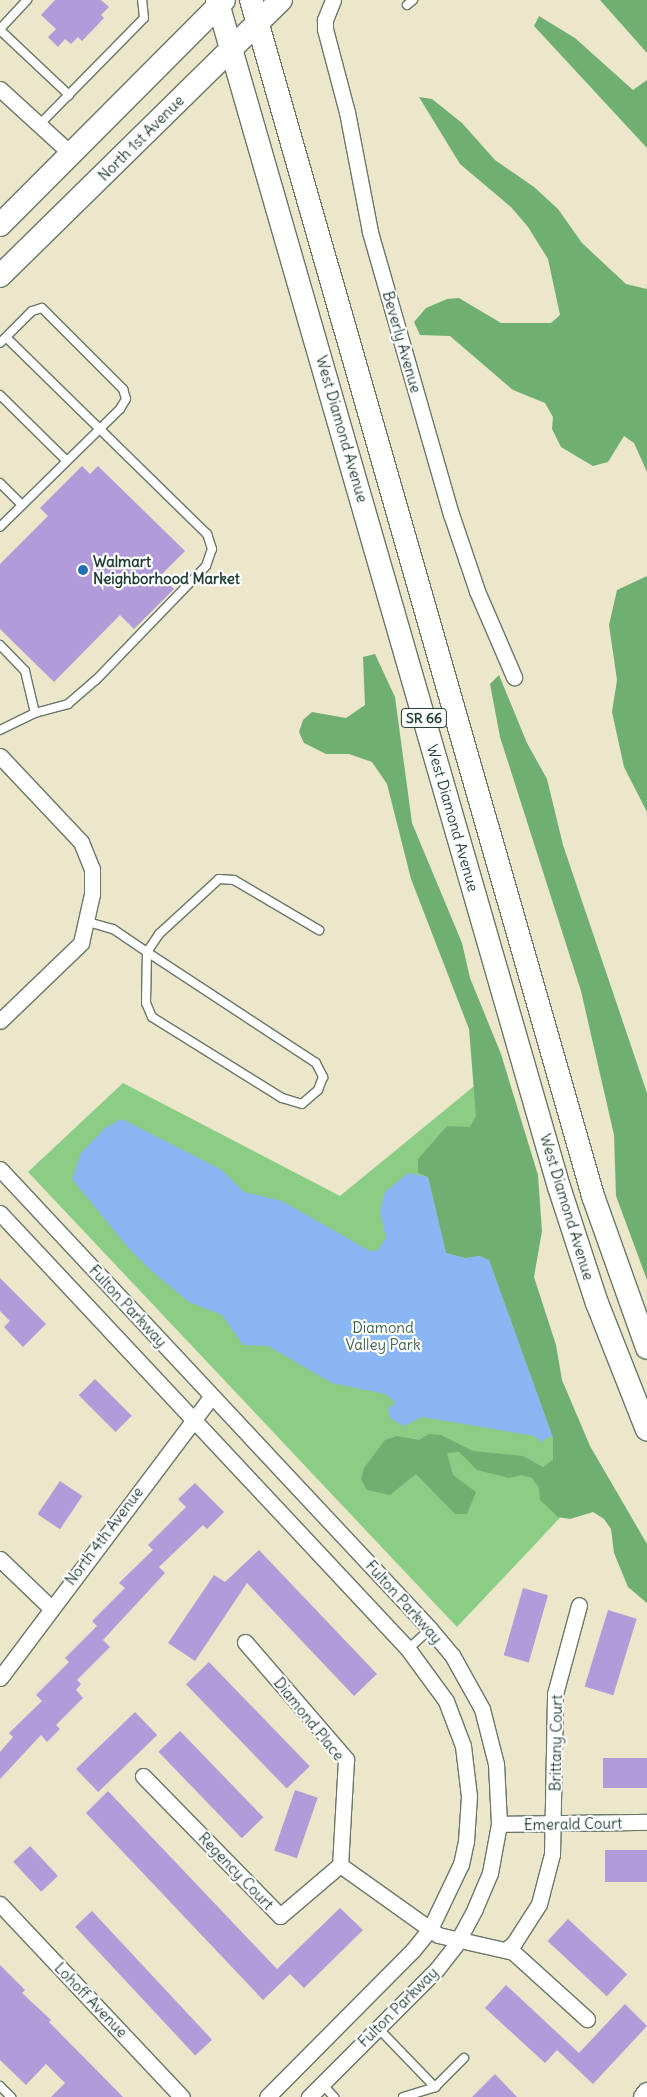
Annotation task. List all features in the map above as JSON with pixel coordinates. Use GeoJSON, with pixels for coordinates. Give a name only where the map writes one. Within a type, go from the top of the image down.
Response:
{"type":"FeatureCollection","features":[{"type":"Feature","properties":{"kind":"main road","name":"West Diamond Avenue"},"geometry":{"type":"LineString","coordinates":[[251,0],[593,1196],[647,1348]]}},
{"type":"Feature","properties":{"kind":"main road","name":"North 1st Avenue"},"geometry":{"type":"LineString","coordinates":[[0,276],[281,0]]}},
{"type":"Feature","properties":{"kind":"main road","name":"West Diamond Avenue"},"geometry":{"type":"LineString","coordinates":[[220,2],[231,49],[559,1188],[597,1303],[647,1430]]}},
{"type":"Feature","properties":{"kind":"main road"},"geometry":{"type":"LineString","coordinates":[[0,225],[220,2]]}},
{"type":"Feature","properties":{"kind":"main road"},"geometry":{"type":"LineString","coordinates":[[644,2097],[647,2093]]}},
{"type":"Feature","properties":{"kind":"street","name":"Beverly Avenue"},"geometry":{"type":"LineString","coordinates":[[333,0],[325,20],[325,29],[347,112],[370,232],[450,514],[477,591],[514,677]]}},
{"type":"Feature","properties":{"kind":"street"},"geometry":{"type":"LineString","coordinates":[[0,89],[70,154]]}},
{"type":"Feature","properties":{"kind":"street"},"geometry":{"type":"LineString","coordinates":[[0,756],[81,842],[92,869],[88,922],[81,942],[0,1021]]}},
{"type":"Feature","properties":{"kind":"street","name":"Fulton Parkway"},"geometry":{"type":"LineString","coordinates":[[0,1170],[430,1629],[452,1655],[482,1709],[496,1764],[499,1824],[490,1873],[458,1939],[436,1970],[309,2097]]}},
{"type":"Feature","properties":{"kind":"street","name":"Fulton Parkway"},"geometry":{"type":"LineString","coordinates":[[0,1213],[428,1672],[454,1720],[463,1746],[469,1796],[461,1864],[430,1929],[413,1950],[266,2097]]}},
{"type":"Feature","properties":{"kind":"street","name":"North 4th Avenue"},"geometry":{"type":"LineString","coordinates":[[0,1678],[191,1420],[211,1397]]}},
{"type":"Feature","properties":{"kind":"street"},"geometry":{"type":"LineString","coordinates":[[0,1559],[51,1608]]}},
{"type":"Feature","properties":{"kind":"street","name":"Brittany Court"},"geometry":{"type":"LineString","coordinates":[[506,1950],[514,1943],[539,1904],[552,1854],[555,1694],[579,1605]]}},
{"type":"Feature","properties":{"kind":"street","name":"Diamond Place"},"geometry":{"type":"LineString","coordinates":[[245,1642],[346,1759],[340,1865]]}},
{"type":"Feature","properties":{"kind":"street","name":"Regency Court"},"geometry":{"type":"LineString","coordinates":[[143,1776],[280,1916],[340,1865]]}},
{"type":"Feature","properties":{"kind":"street","name":"Emerald Court"},"geometry":{"type":"LineString","coordinates":[[499,1824],[554,1825],[647,1822]]}},
{"type":"Feature","properties":{"kind":"street"},"geometry":{"type":"LineString","coordinates":[[340,1865],[438,1935],[506,1950],[524,1960],[587,2019]]}},
{"type":"Feature","properties":{"kind":"street","name":"Lohoff Avenue"},"geometry":{"type":"LineString","coordinates":[[0,1904],[182,2097]]}},
{"type":"Feature","properties":{"kind":"lane"},"geometry":{"type":"LineString","coordinates":[[27,0],[0,29],[69,95]]}},
{"type":"Feature","properties":{"kind":"lane"},"geometry":{"type":"LineString","coordinates":[[38,126],[144,18],[142,0]]}},
{"type":"Feature","properties":{"kind":"lane"},"geometry":{"type":"LineString","coordinates":[[0,527],[100,428],[126,399],[123,389],[42,308],[32,310],[3,340],[100,428],[207,534],[212,549],[206,566],[96,680],[68,704],[35,713],[0,730]]}},
{"type":"Feature","properties":{"kind":"lane"},"geometry":{"type":"LineString","coordinates":[[0,396],[66,460]]}},
{"type":"Feature","properties":{"kind":"lane"},"geometry":{"type":"LineString","coordinates":[[0,483],[22,505]]}},
{"type":"Feature","properties":{"kind":"lane"},"geometry":{"type":"LineString","coordinates":[[0,645],[25,671],[35,713]]}},
{"type":"Feature","properties":{"kind":"lane"},"geometry":{"type":"LineString","coordinates":[[88,922],[112,929],[147,952],[316,1063],[323,1077],[318,1090],[302,1104],[282,1098],[152,1017],[146,1003],[147,952],[159,934],[219,879],[234,880],[319,930]]}},
{"type":"Feature","properties":{"kind":"lane"},"geometry":{"type":"LineString","coordinates":[[408,1649],[430,1629]]}},
{"type":"Feature","properties":{"kind":"lane"},"geometry":{"type":"LineString","coordinates":[[378,2027],[435,2086]]}},
{"type":"Feature","properties":{"kind":"lane"},"geometry":{"type":"LineString","coordinates":[[403,2097],[435,2086],[464,2058]]}},
{"type":"Feature","properties":{"kind":"lane"},"geometry":{"type":"LineString","coordinates":[[322,2084],[334,2097]]}},
{"type":"Feature","properties":{"kind":"lane"},"geometry":{"type":"LineString","coordinates":[[0,2086],[11,2097]]}},
{"type":"Feature","properties":{"kind":"green space"},"geometry":{"type":"Polygon","coordinates":[[[600,0],[647,0],[647,53],[600,0]]]}},
{"type":"Feature","properties":{"kind":"green space"},"geometry":{"type":"Polygon","coordinates":[[[539,16],[575,38],[633,90],[647,80],[647,148],[534,26],[539,16]]]}},
{"type":"Feature","properties":{"kind":"green space"},"geometry":{"type":"Polygon","coordinates":[[[419,97],[432,99],[462,123],[495,160],[534,187],[558,209],[582,243],[626,284],[647,289],[647,472],[634,443],[624,436],[608,462],[593,466],[561,447],[552,429],[553,417],[545,403],[513,390],[450,336],[420,335],[414,322],[426,308],[447,299],[459,298],[501,323],[551,323],[560,315],[548,259],[528,227],[511,207],[460,164],[419,97]]]}},
{"type":"Feature","properties":{"kind":"green space"},"geometry":{"type":"Polygon","coordinates":[[[647,576],[647,812],[624,767],[612,712],[617,680],[609,625],[617,590],[647,576]]]}},
{"type":"Feature","properties":{"kind":"green space"},"geometry":{"type":"Polygon","coordinates":[[[375,654],[395,697],[412,823],[462,943],[470,978],[501,1054],[538,1175],[542,1231],[534,1277],[556,1345],[562,1380],[590,1446],[647,1544],[647,1603],[628,1587],[614,1553],[611,1529],[604,1519],[593,1512],[570,1519],[558,1517],[540,1500],[539,1488],[532,1478],[521,1475],[509,1478],[477,1470],[459,1452],[447,1453],[453,1475],[476,1492],[467,1514],[455,1514],[416,1474],[390,1495],[367,1490],[361,1479],[364,1468],[385,1440],[397,1436],[419,1440],[429,1434],[441,1435],[473,1451],[523,1456],[543,1467],[553,1460],[553,1438],[489,1260],[479,1256],[465,1258],[446,1253],[428,1177],[418,1173],[418,1159],[447,1126],[470,1127],[476,1116],[469,1029],[411,879],[387,784],[372,762],[349,754],[326,754],[304,743],[299,732],[303,720],[312,712],[346,718],[365,705],[363,657],[375,654]]]}},
{"type":"Feature","properties":{"kind":"green space"},"geometry":{"type":"Polygon","coordinates":[[[499,675],[527,743],[547,779],[563,845],[647,1093],[647,1280],[616,1196],[614,1135],[581,991],[500,737],[490,684],[499,675]]]}},
{"type":"Feature","properties":{"kind":"green space","name":"Diamond Valley Park"},"geometry":{"type":"Polygon","coordinates":[[[484,1078],[487,1103],[589,1487],[457,1627],[28,1172],[123,1083],[340,1196],[484,1078]]]}},
{"type":"Feature","properties":{"kind":"water"},"geometry":{"type":"Polygon","coordinates":[[[122,1119],[222,1170],[244,1192],[282,1201],[370,1251],[378,1250],[386,1238],[380,1211],[385,1192],[408,1173],[428,1177],[446,1253],[465,1258],[479,1256],[489,1260],[553,1438],[548,1437],[541,1442],[535,1436],[422,1417],[404,1426],[390,1418],[388,1408],[394,1405],[394,1401],[385,1394],[332,1383],[268,1346],[243,1345],[222,1315],[189,1302],[130,1250],[72,1179],[81,1153],[105,1128],[122,1119]]]}},
{"type":"Feature","properties":{"kind":"building"},"geometry":{"type":"Polygon","coordinates":[[[55,0],[101,0],[109,7],[101,15],[104,18],[82,41],[78,37],[71,44],[65,39],[58,47],[48,37],[56,29],[41,15],[55,0]]]}},
{"type":"Feature","properties":{"kind":"building","name":"Walmart Neighborhood Market"},"geometry":{"type":"Polygon","coordinates":[[[82,466],[90,474],[98,466],[185,551],[160,576],[174,589],[134,629],[120,615],[54,682],[0,629],[0,564],[48,516],[40,508],[82,466]]]}},
{"type":"Feature","properties":{"kind":"building"},"geometry":{"type":"Polygon","coordinates":[[[0,1278],[46,1324],[23,1347],[4,1327],[10,1321],[0,1311],[0,1278]]]}},
{"type":"Feature","properties":{"kind":"building"},"geometry":{"type":"Polygon","coordinates":[[[95,1379],[132,1416],[116,1432],[79,1395],[95,1379]]]}},
{"type":"Feature","properties":{"kind":"building"},"geometry":{"type":"Polygon","coordinates":[[[60,1481],[82,1496],[60,1529],[38,1514],[60,1481]]]}},
{"type":"Feature","properties":{"kind":"building"},"geometry":{"type":"Polygon","coordinates":[[[195,1483],[224,1512],[207,1529],[203,1525],[159,1567],[165,1573],[103,1640],[110,1647],[77,1680],[81,1684],[76,1690],[83,1698],[56,1725],[60,1729],[47,1742],[41,1735],[0,1779],[0,1752],[13,1737],[9,1733],[42,1701],[36,1695],[69,1662],[65,1658],[97,1626],[92,1621],[125,1588],[119,1583],[153,1550],[148,1545],[186,1507],[178,1499],[195,1483]]]}},
{"type":"Feature","properties":{"kind":"building"},"geometry":{"type":"Polygon","coordinates":[[[259,1550],[377,1674],[354,1696],[247,1583],[195,1661],[168,1643],[214,1575],[225,1582],[259,1550]]]}},
{"type":"Feature","properties":{"kind":"building"},"geometry":{"type":"Polygon","coordinates":[[[523,1588],[548,1595],[529,1662],[504,1655],[523,1588]]]}},
{"type":"Feature","properties":{"kind":"building"},"geometry":{"type":"Polygon","coordinates":[[[608,1610],[637,1619],[613,1695],[585,1687],[608,1610]]]}},
{"type":"Feature","properties":{"kind":"building"},"geometry":{"type":"Polygon","coordinates":[[[209,1662],[310,1766],[287,1789],[186,1684],[209,1662]]]}},
{"type":"Feature","properties":{"kind":"building"},"geometry":{"type":"Polygon","coordinates":[[[135,1712],[157,1735],[98,1792],[76,1769],[135,1712]]]}},
{"type":"Feature","properties":{"kind":"building"},"geometry":{"type":"Polygon","coordinates":[[[180,1731],[263,1817],[242,1838],[158,1752],[180,1731]]]}},
{"type":"Feature","properties":{"kind":"building"},"geometry":{"type":"Polygon","coordinates":[[[603,1758],[647,1758],[647,1788],[603,1788],[603,1758]]]}},
{"type":"Feature","properties":{"kind":"building"},"geometry":{"type":"Polygon","coordinates":[[[295,1790],[318,1798],[297,1858],[274,1851],[295,1790]]]}},
{"type":"Feature","properties":{"kind":"building"},"geometry":{"type":"Polygon","coordinates":[[[108,1791],[277,1969],[340,1908],[363,1930],[304,1988],[290,1974],[263,2000],[86,1813],[108,1791]]]}},
{"type":"Feature","properties":{"kind":"building"},"geometry":{"type":"Polygon","coordinates":[[[30,1846],[58,1876],[41,1892],[13,1862],[30,1846]]]}},
{"type":"Feature","properties":{"kind":"building"},"geometry":{"type":"Polygon","coordinates":[[[605,1850],[647,1850],[647,1882],[605,1882],[605,1850]]]}},
{"type":"Feature","properties":{"kind":"building"},"geometry":{"type":"Polygon","coordinates":[[[92,1911],[212,2040],[195,2055],[75,1927],[92,1911]]]}},
{"type":"Feature","properties":{"kind":"building"},"geometry":{"type":"Polygon","coordinates":[[[568,1919],[627,1974],[607,1996],[548,1941],[568,1919]]]}},
{"type":"Feature","properties":{"kind":"building"},"geometry":{"type":"Polygon","coordinates":[[[0,1965],[25,1990],[22,1993],[51,2020],[49,2022],[123,2097],[51,2097],[65,2083],[46,2064],[26,2085],[0,2060],[0,1965]]]}},
{"type":"Feature","properties":{"kind":"building"},"geometry":{"type":"Polygon","coordinates":[[[506,1985],[579,2053],[625,2004],[647,2026],[593,2084],[557,2050],[545,2063],[485,2008],[506,1985]]]}},
{"type":"Feature","properties":{"kind":"building"},"geometry":{"type":"Polygon","coordinates":[[[495,2074],[517,2097],[472,2097],[495,2074]]]}},
{"type":"Feature","properties":{"kind":"place","name":"Walmart Neighborhood Market"},"geometry":{"type":"Point","coordinates":[83,570]}}]}
